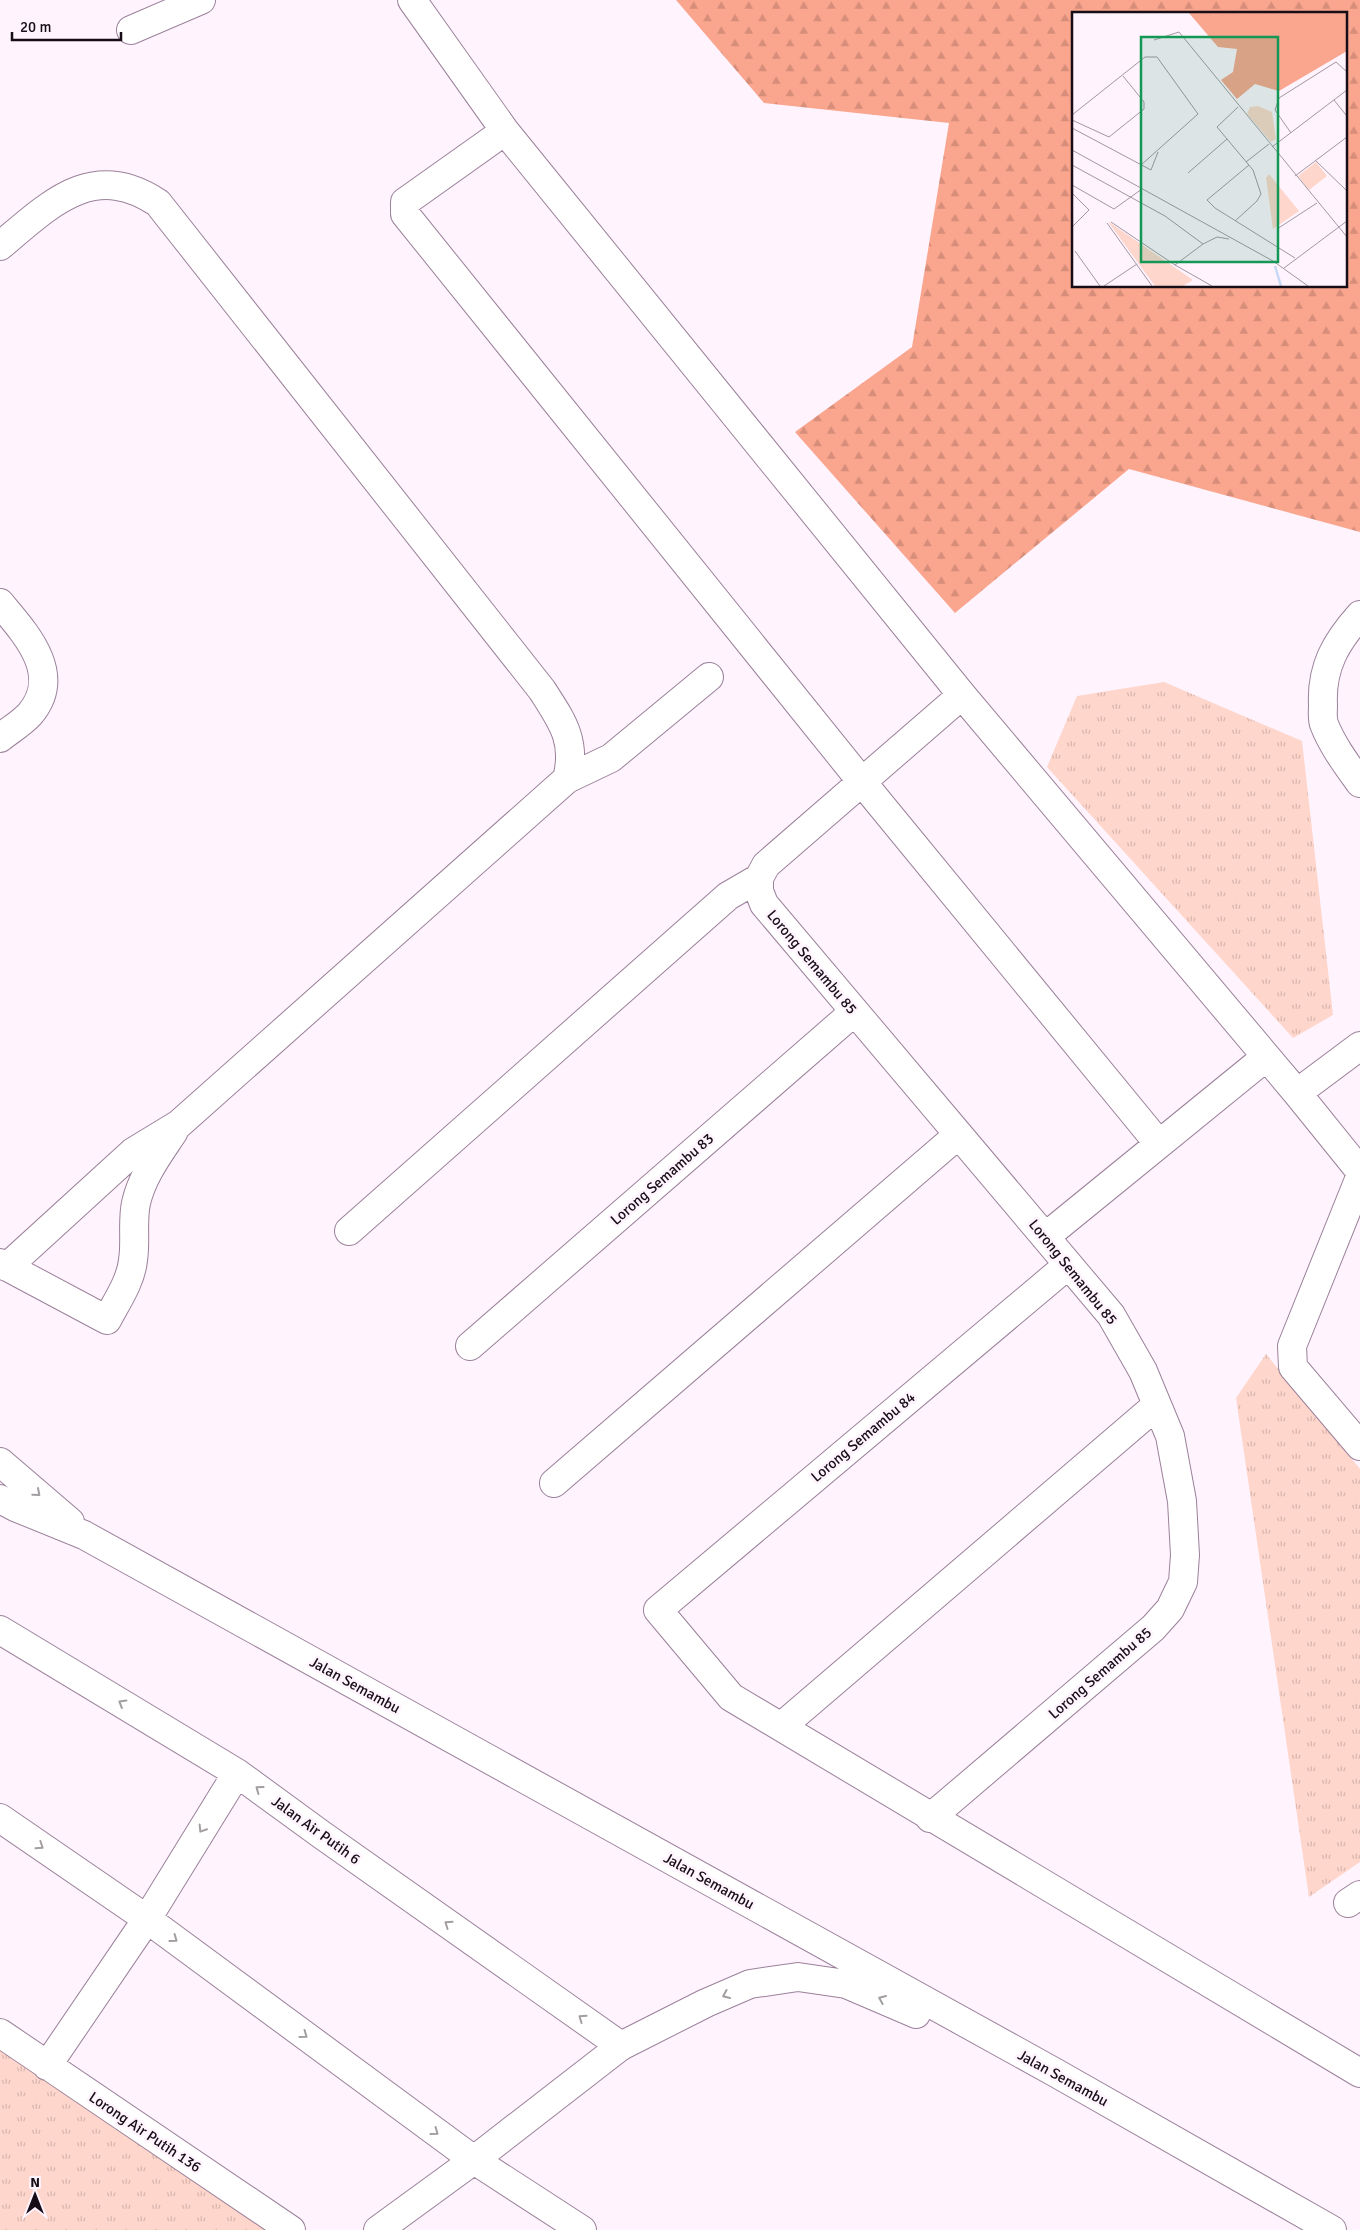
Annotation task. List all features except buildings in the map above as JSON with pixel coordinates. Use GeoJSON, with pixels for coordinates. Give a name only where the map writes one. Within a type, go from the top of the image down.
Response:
{"type":"FeatureCollection","features":[{"type":"Feature","properties":{"kind":"street"},"geometry":{"type":"LineString","coordinates":[[131,30],[201,0]]}},
{"type":"Feature","properties":{"kind":"street"},"geometry":{"type":"LineString","coordinates":[[412,0],[505,131],[962,695],[1298,1093],[1360,1172]]}},
{"type":"Feature","properties":{"kind":"street"},"geometry":{"type":"LineString","coordinates":[[505,131],[405,202],[405,214],[862,782],[1159,1144]]}},
{"type":"Feature","properties":{"kind":"street"},"geometry":{"type":"LineString","coordinates":[[0,246],[49,206],[74,191],[97,186],[120,186],[141,192],[158,203],[542,690],[565,728],[571,744],[571,763],[567,779]]}},
{"type":"Feature","properties":{"kind":"street"},"geometry":{"type":"LineString","coordinates":[[0,603],[34,647],[43,670],[42,692],[30,713],[0,738]]}},
{"type":"Feature","properties":{"kind":"street"},"geometry":{"type":"LineString","coordinates":[[1360,614],[1341,636],[1326,668],[1322,694],[1323,722],[1337,750],[1360,783]]}},
{"type":"Feature","properties":{"kind":"street"},"geometry":{"type":"LineString","coordinates":[[179,1124],[152,1165],[141,1186],[135,1204],[133,1262],[126,1284],[107,1320],[4,1265],[133,1152],[179,1124],[567,779],[611,758],[709,677]]}},
{"type":"Feature","properties":{"kind":"street"},"geometry":{"type":"LineString","coordinates":[[349,1232],[728,896],[760,878],[766,865],[962,695]]}},
{"type":"Feature","properties":{"kind":"street","name":"Lorong Semambu 85"},"geometry":{"type":"LineString","coordinates":[[760,878],[759,891],[764,904],[1111,1315],[1143,1371],[1170,1436],[1182,1500],[1185,1546],[1183,1582],[1170,1609],[1153,1628],[930,1818]]}},
{"type":"Feature","properties":{"kind":"street","name":"Lorong Semambu 83"},"geometry":{"type":"LineString","coordinates":[[470,1346],[854,1012]]}},
{"type":"Feature","properties":{"kind":"street"},"geometry":{"type":"LineString","coordinates":[[1298,1093],[1360,1046]]}},
{"type":"Feature","properties":{"kind":"street"},"geometry":{"type":"LineString","coordinates":[[1045,1238],[1266,1057]]}},
{"type":"Feature","properties":{"kind":"street"},"geometry":{"type":"LineString","coordinates":[[554,1483],[958,1135]]}},
{"type":"Feature","properties":{"kind":"street"},"geometry":{"type":"LineString","coordinates":[[1360,1177],[1292,1346],[1293,1367],[1360,1446]]}},
{"type":"Feature","properties":{"kind":"street","name":"Lorong Semambu 84"},"geometry":{"type":"LineString","coordinates":[[782,1726],[731,1697],[658,1610],[1068,1264]]}},
{"type":"Feature","properties":{"kind":"street"},"geometry":{"type":"LineString","coordinates":[[1157,1405],[782,1726],[930,1818],[1360,2073]]}},
{"type":"Feature","properties":{"kind":"street","name":"Jalan Semambu"},"geometry":{"type":"LineString","coordinates":[[0,1462],[84,1535]]}},
{"type":"Feature","properties":{"kind":"street","name":"Jalan Semambu"},"geometry":{"type":"LineString","coordinates":[[5,1506],[84,1535],[1056,2073],[1332,2230]]}},
{"type":"Feature","properties":{"kind":"street","name":"Jalan Air Putih 6"},"geometry":{"type":"LineString","coordinates":[[0,1630],[237,1772],[329,1840],[621,2046]]}},
{"type":"Feature","properties":{"kind":"street"},"geometry":{"type":"LineString","coordinates":[[47,2066],[147,1919],[237,1772]]}},
{"type":"Feature","properties":{"kind":"street"},"geometry":{"type":"LineString","coordinates":[[0,1818],[147,1919],[474,2160],[582,2230]]}},
{"type":"Feature","properties":{"kind":"street"},"geometry":{"type":"LineString","coordinates":[[378,2230],[474,2160],[621,2046],[706,2003],[750,1984],[798,1977],[846,1984],[1056,2073]]}},
{"type":"Feature","properties":{"kind":"street","name":"Lorong Air Putih 136"},"geometry":{"type":"LineString","coordinates":[[0,2033],[291,2230]]}},
{"type":"Feature","properties":{"kind":"green space"},"geometry":{"type":"Polygon","coordinates":[[[676,0],[1360,0],[1360,532],[1129,469],[955,613],[795,432],[912,347],[949,123],[764,103],[676,0]]]}},
{"type":"Feature","properties":{"kind":"green space"},"geometry":{"type":"Polygon","coordinates":[[[1164,682],[1302,741],[1333,1015],[1293,1038],[1047,767],[1077,696],[1164,682]]]}},
{"type":"Feature","properties":{"kind":"green space"},"geometry":{"type":"Polygon","coordinates":[[[1266,1354],[1360,1469],[1360,1862],[1309,1897],[1236,1398],[1266,1354]]]}},
{"type":"Feature","properties":{"kind":"green space"},"geometry":{"type":"Polygon","coordinates":[[[0,2041],[273,2230],[0,2230],[0,2041]]]}}]}
